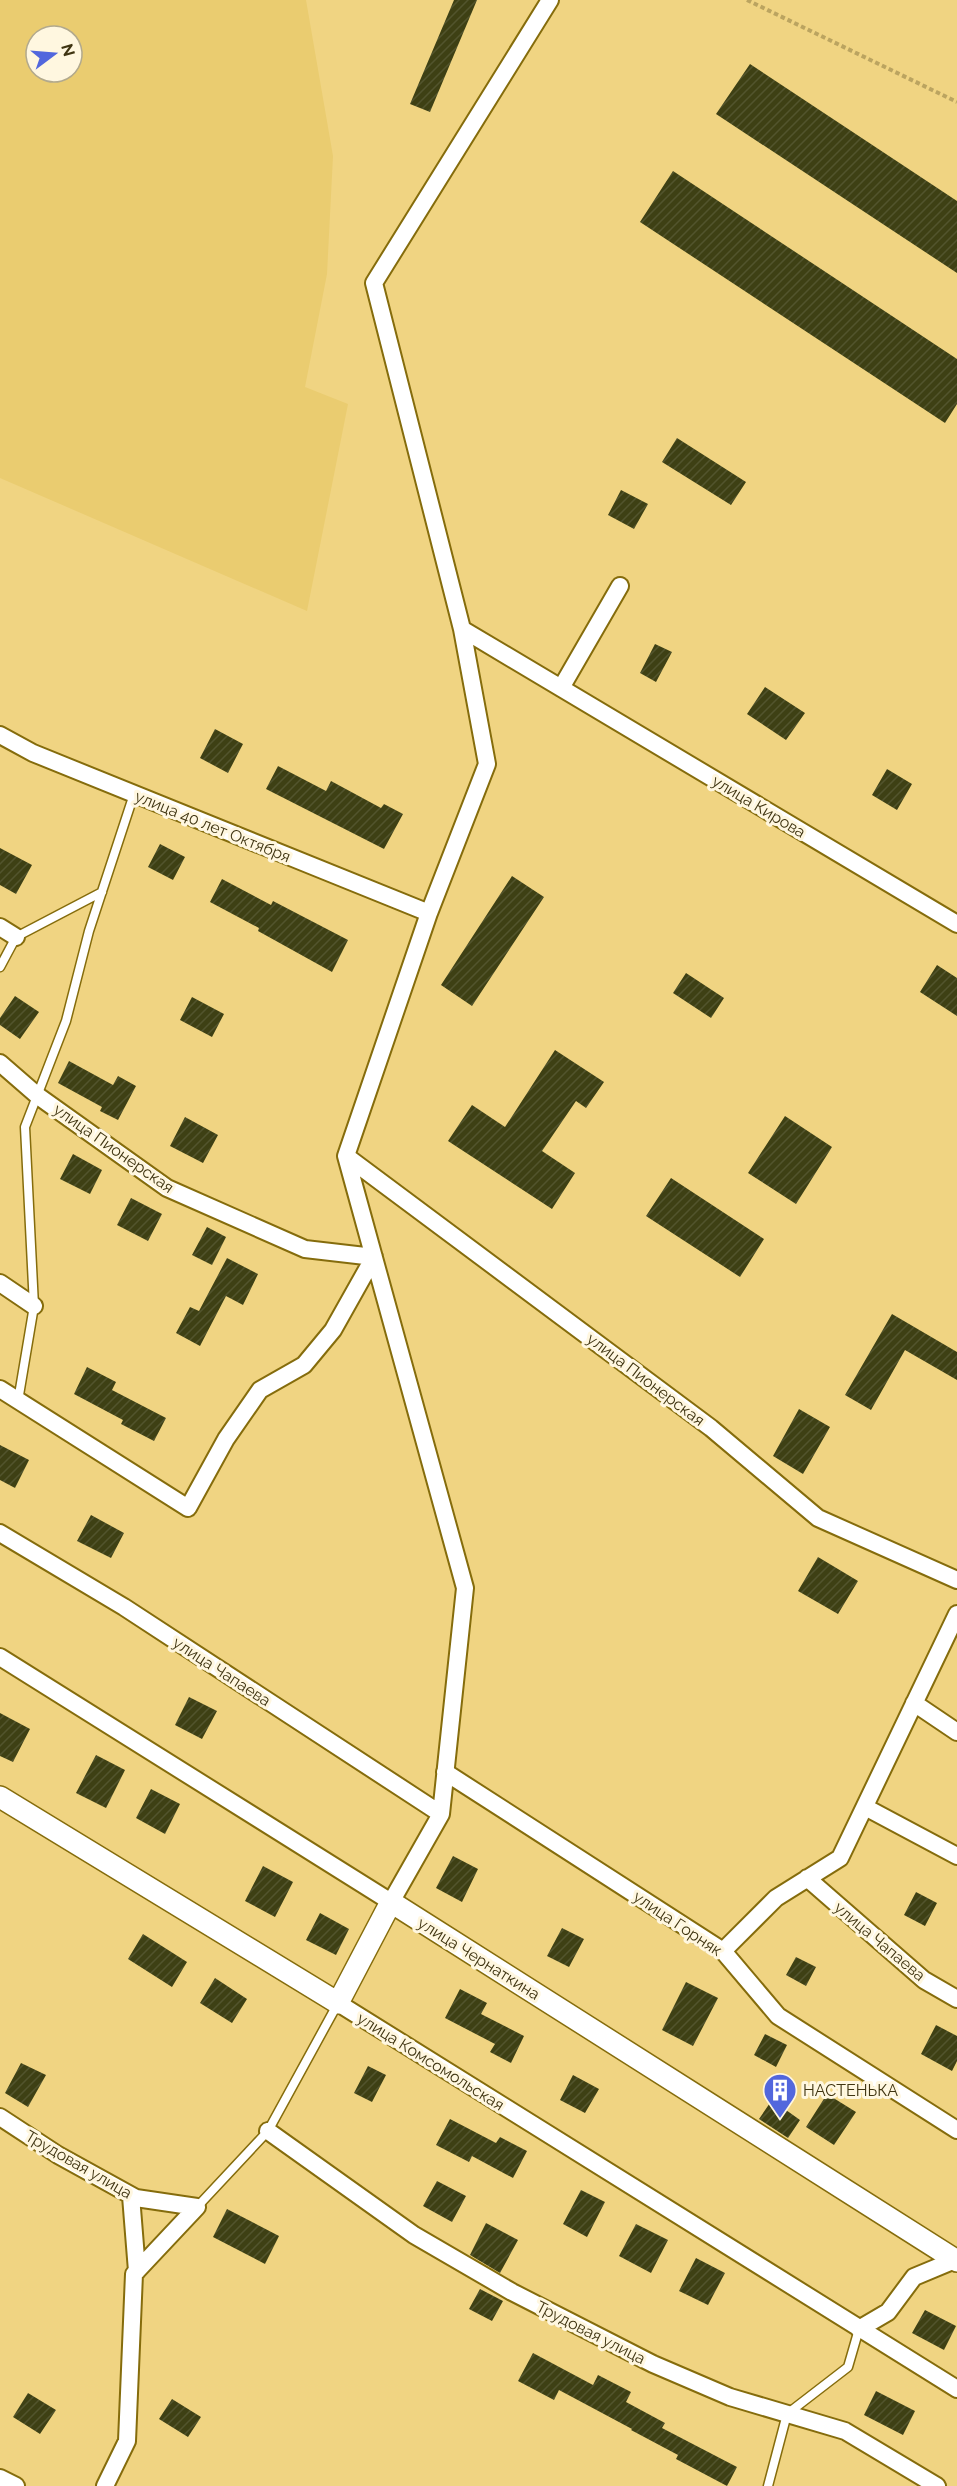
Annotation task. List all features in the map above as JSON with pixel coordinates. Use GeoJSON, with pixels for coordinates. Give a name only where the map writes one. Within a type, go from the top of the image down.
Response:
{"type":"FeatureCollection","features":[{"type":"Feature","properties":{"kind":"street"},"geometry":{"type":"LineString","coordinates":[[338,2003],[441,1814],[465,1588],[346,1156],[429,913],[487,764],[462,629],[374,283],[550,0]]}},
{"type":"Feature","properties":{"kind":"street"},"geometry":{"type":"LineString","coordinates":[[561,688],[620,586]]}},
{"type":"Feature","properties":{"kind":"street","name":"улица Кирова"},"geometry":{"type":"LineString","coordinates":[[462,629],[957,924]]}},
{"type":"Feature","properties":{"kind":"street","name":"улица 40 лет Октября"},"geometry":{"type":"LineString","coordinates":[[0,735],[33,753],[429,913]]}},
{"type":"Feature","properties":{"kind":"street"},"geometry":{"type":"LineString","coordinates":[[0,927],[16,937]]}},
{"type":"Feature","properties":{"kind":"street","name":"улица Пионерская"},"geometry":{"type":"LineString","coordinates":[[0,1063],[38,1096],[167,1188],[305,1249],[374,1257]]}},
{"type":"Feature","properties":{"kind":"street","name":"улица Пионерская"},"geometry":{"type":"LineString","coordinates":[[346,1156],[711,1428],[818,1518],[957,1580]]}},
{"type":"Feature","properties":{"kind":"street"},"geometry":{"type":"LineString","coordinates":[[0,1389],[188,1508],[226,1439],[260,1390],[304,1365],[333,1330],[374,1257]]}},
{"type":"Feature","properties":{"kind":"street"},"geometry":{"type":"LineString","coordinates":[[0,1283],[34,1306]]}},
{"type":"Feature","properties":{"kind":"street","name":"улица Чапаева"},"geometry":{"type":"LineString","coordinates":[[0,1533],[124,1607],[441,1814]]}},
{"type":"Feature","properties":{"kind":"street"},"geometry":{"type":"LineString","coordinates":[[723,1951],[776,1898],[840,1858],[957,1614]]}},
{"type":"Feature","properties":{"kind":"street","name":"улица Чернаткина"},"geometry":{"type":"LineString","coordinates":[[0,1657],[956,2261]]}},
{"type":"Feature","properties":{"kind":"street"},"geometry":{"type":"LineString","coordinates":[[914,1703],[957,1732]]}},
{"type":"Feature","properties":{"kind":"street","name":"улица Горняк"},"geometry":{"type":"LineString","coordinates":[[445,1772],[723,1951],[778,2016],[957,2130]]}},
{"type":"Feature","properties":{"kind":"street","name":"улица Комсомольская"},"geometry":{"type":"LineString","coordinates":[[0,1797],[338,2003],[957,2389]]}},
{"type":"Feature","properties":{"kind":"street"},"geometry":{"type":"LineString","coordinates":[[865,1807],[957,1856]]}},
{"type":"Feature","properties":{"kind":"street","name":"улица Чапаева"},"geometry":{"type":"LineString","coordinates":[[807,1878],[924,1980],[957,1999]]}},
{"type":"Feature","properties":{"kind":"street","name":"Трудовая улица"},"geometry":{"type":"LineString","coordinates":[[0,2117],[58,2156],[131,2196],[197,2207]]}},
{"type":"Feature","properties":{"kind":"street","name":"Трудовая улица"},"geometry":{"type":"LineString","coordinates":[[268,2131],[414,2235],[512,2292],[653,2364],[730,2397],[845,2431],[937,2486]]}},
{"type":"Feature","properties":{"kind":"street"},"geometry":{"type":"LineString","coordinates":[[131,2196],[137,2271]]}},
{"type":"Feature","properties":{"kind":"street"},"geometry":{"type":"LineString","coordinates":[[105,2486],[127,2441],[134,2274],[197,2207]]}},
{"type":"Feature","properties":{"kind":"street"},"geometry":{"type":"LineString","coordinates":[[859,2329],[888,2312],[914,2277],[956,2261]]}},
{"type":"Feature","properties":{"kind":"street"},"geometry":{"type":"LineString","coordinates":[[0,2478],[16,2486]]}},
{"type":"Feature","properties":{"kind":"lane"},"geometry":{"type":"LineString","coordinates":[[18,1401],[34,1306],[25,1127],[66,1021],[102,892],[134,794]]}},
{"type":"Feature","properties":{"kind":"lane"},"geometry":{"type":"LineString","coordinates":[[0,967],[16,937],[102,892]]}},
{"type":"Feature","properties":{"kind":"lane"},"geometry":{"type":"LineString","coordinates":[[197,2207],[268,2131],[338,2003]]}},
{"type":"Feature","properties":{"kind":"lane"},"geometry":{"type":"LineString","coordinates":[[768,2486],[787,2414],[848,2367],[859,2329]]}},
{"type":"Feature","properties":{"kind":"path"},"geometry":{"type":"LineString","coordinates":[[747,0],[957,102]]}},
{"type":"Feature","properties":{"kind":"shaded area"},"geometry":{"type":"Polygon","coordinates":[[[0,0],[306,0],[333,156],[327,274],[305,387],[348,404],[307,611],[0,478],[0,0]]]}},
{"type":"Feature","properties":{"kind":"building"},"geometry":{"type":"Polygon","coordinates":[[[454,0],[477,0],[430,112],[410,104],[454,0]]]}},
{"type":"Feature","properties":{"kind":"building"},"geometry":{"type":"Polygon","coordinates":[[[750,64],[957,201],[957,273],[716,114],[750,64]]]}},
{"type":"Feature","properties":{"kind":"building"},"geometry":{"type":"Polygon","coordinates":[[[673,171],[957,359],[957,404],[945,423],[640,222],[673,171]]]}},
{"type":"Feature","properties":{"kind":"building"},"geometry":{"type":"Polygon","coordinates":[[[677,438],[746,482],[731,505],[662,462],[677,438]]]}},
{"type":"Feature","properties":{"kind":"building"},"geometry":{"type":"Polygon","coordinates":[[[621,490],[648,504],[634,529],[608,515],[621,490]]]}},
{"type":"Feature","properties":{"kind":"building"},"geometry":{"type":"Polygon","coordinates":[[[655,644],[672,652],[656,682],[640,673],[655,644]]]}},
{"type":"Feature","properties":{"kind":"building"},"geometry":{"type":"Polygon","coordinates":[[[765,687],[805,713],[786,740],[747,714],[765,687]]]}},
{"type":"Feature","properties":{"kind":"building"},"geometry":{"type":"Polygon","coordinates":[[[215,729],[243,744],[228,773],[200,758],[215,729]]]}},
{"type":"Feature","properties":{"kind":"building"},"geometry":{"type":"Polygon","coordinates":[[[278,766],[326,791],[331,781],[381,808],[384,804],[403,814],[384,849],[266,789],[278,766]]]}},
{"type":"Feature","properties":{"kind":"building"},"geometry":{"type":"Polygon","coordinates":[[[887,769],[912,784],[897,810],[872,795],[887,769]]]}},
{"type":"Feature","properties":{"kind":"building"},"geometry":{"type":"Polygon","coordinates":[[[160,844],[185,857],[173,880],[148,867],[160,844]]]}},
{"type":"Feature","properties":{"kind":"building"},"geometry":{"type":"Polygon","coordinates":[[[0,848],[32,865],[16,894],[0,885],[0,848]]]}},
{"type":"Feature","properties":{"kind":"building"},"geometry":{"type":"Polygon","coordinates":[[[512,876],[544,897],[472,1006],[441,985],[512,876]]]}},
{"type":"Feature","properties":{"kind":"building"},"geometry":{"type":"Polygon","coordinates":[[[222,879],[271,905],[273,901],[348,940],[332,972],[258,931],[259,928],[210,902],[222,879]]]}},
{"type":"Feature","properties":{"kind":"building"},"geometry":{"type":"Polygon","coordinates":[[[937,965],[957,978],[957,1016],[920,992],[937,965]]]}},
{"type":"Feature","properties":{"kind":"building"},"geometry":{"type":"Polygon","coordinates":[[[686,973],[724,998],[711,1018],[673,993],[686,973]]]}},
{"type":"Feature","properties":{"kind":"building"},"geometry":{"type":"Polygon","coordinates":[[[15,996],[39,1012],[20,1039],[0,1025],[0,1018],[15,996]]]}},
{"type":"Feature","properties":{"kind":"building"},"geometry":{"type":"Polygon","coordinates":[[[192,997],[224,1014],[212,1037],[180,1020],[192,997]]]}},
{"type":"Feature","properties":{"kind":"building"},"geometry":{"type":"Polygon","coordinates":[[[555,1050],[604,1082],[586,1108],[576,1101],[542,1151],[575,1173],[552,1209],[448,1141],[472,1105],[505,1127],[555,1050]]]}},
{"type":"Feature","properties":{"kind":"building"},"geometry":{"type":"Polygon","coordinates":[[[69,1061],[113,1085],[118,1076],[136,1086],[118,1120],[100,1111],[102,1107],[58,1083],[69,1061]]]}},
{"type":"Feature","properties":{"kind":"building"},"geometry":{"type":"Polygon","coordinates":[[[785,1116],[832,1147],[796,1204],[748,1173],[785,1116]]]}},
{"type":"Feature","properties":{"kind":"building"},"geometry":{"type":"Polygon","coordinates":[[[185,1117],[218,1135],[203,1163],[170,1146],[185,1117]]]}},
{"type":"Feature","properties":{"kind":"building"},"geometry":{"type":"Polygon","coordinates":[[[73,1154],[102,1170],[90,1194],[60,1179],[73,1154]]]}},
{"type":"Feature","properties":{"kind":"building"},"geometry":{"type":"Polygon","coordinates":[[[671,1178],[764,1239],[740,1277],[646,1216],[671,1178]]]}},
{"type":"Feature","properties":{"kind":"building"},"geometry":{"type":"Polygon","coordinates":[[[131,1198],[162,1214],[148,1241],[117,1225],[131,1198]]]}},
{"type":"Feature","properties":{"kind":"building"},"geometry":{"type":"Polygon","coordinates":[[[207,1227],[226,1237],[212,1265],[192,1255],[207,1227]]]}},
{"type":"Feature","properties":{"kind":"building"},"geometry":{"type":"Polygon","coordinates":[[[227,1258],[258,1274],[243,1305],[226,1296],[200,1346],[176,1333],[190,1307],[199,1311],[227,1258]]]}},
{"type":"Feature","properties":{"kind":"building"},"geometry":{"type":"Polygon","coordinates":[[[892,1314],[957,1352],[957,1380],[905,1350],[871,1410],[845,1395],[892,1314]]]}},
{"type":"Feature","properties":{"kind":"building"},"geometry":{"type":"Polygon","coordinates":[[[87,1367],[116,1382],[112,1390],[166,1418],[154,1441],[121,1424],[123,1420],[74,1394],[87,1367]]]}},
{"type":"Feature","properties":{"kind":"building"},"geometry":{"type":"Polygon","coordinates":[[[799,1409],[830,1427],[803,1474],[773,1456],[799,1409]]]}},
{"type":"Feature","properties":{"kind":"building"},"geometry":{"type":"Polygon","coordinates":[[[0,1445],[29,1460],[15,1488],[0,1480],[0,1445]]]}},
{"type":"Feature","properties":{"kind":"building"},"geometry":{"type":"Polygon","coordinates":[[[91,1515],[124,1533],[111,1558],[77,1541],[91,1515]]]}},
{"type":"Feature","properties":{"kind":"building"},"geometry":{"type":"Polygon","coordinates":[[[818,1557],[858,1581],[838,1614],[798,1591],[818,1557]]]}},
{"type":"Feature","properties":{"kind":"building"},"geometry":{"type":"Polygon","coordinates":[[[189,1697],[217,1711],[202,1739],[175,1725],[189,1697]]]}},
{"type":"Feature","properties":{"kind":"building"},"geometry":{"type":"Polygon","coordinates":[[[0,1713],[30,1729],[13,1762],[0,1756],[0,1713]]]}},
{"type":"Feature","properties":{"kind":"building"},"geometry":{"type":"Polygon","coordinates":[[[96,1755],[125,1770],[106,1808],[76,1793],[96,1755]]]}},
{"type":"Feature","properties":{"kind":"building"},"geometry":{"type":"Polygon","coordinates":[[[151,1789],[180,1804],[165,1834],[136,1818],[151,1789]]]}},
{"type":"Feature","properties":{"kind":"building"},"geometry":{"type":"Polygon","coordinates":[[[453,1856],[478,1869],[462,1902],[436,1888],[453,1856]]]}},
{"type":"Feature","properties":{"kind":"building"},"geometry":{"type":"Polygon","coordinates":[[[263,1866],[293,1882],[275,1917],[245,1901],[263,1866]]]}},
{"type":"Feature","properties":{"kind":"building"},"geometry":{"type":"Polygon","coordinates":[[[916,1892],[937,1903],[925,1926],[904,1915],[916,1892]]]}},
{"type":"Feature","properties":{"kind":"building"},"geometry":{"type":"Polygon","coordinates":[[[320,1913],[349,1929],[336,1955],[306,1940],[320,1913]]]}},
{"type":"Feature","properties":{"kind":"building"},"geometry":{"type":"Polygon","coordinates":[[[562,1928],[584,1939],[569,1967],[547,1956],[562,1928]]]}},
{"type":"Feature","properties":{"kind":"building"},"geometry":{"type":"Polygon","coordinates":[[[143,1934],[187,1962],[172,1987],[128,1959],[143,1934]]]}},
{"type":"Feature","properties":{"kind":"building"},"geometry":{"type":"Polygon","coordinates":[[[796,1957],[816,1967],[806,1986],[786,1975],[796,1957]]]}},
{"type":"Feature","properties":{"kind":"building"},"geometry":{"type":"Polygon","coordinates":[[[215,1978],[247,1999],[232,2023],[200,2003],[215,1978]]]}},
{"type":"Feature","properties":{"kind":"building"},"geometry":{"type":"Polygon","coordinates":[[[686,1982],[718,1998],[693,2046],[662,2030],[686,1982]]]}},
{"type":"Feature","properties":{"kind":"building"},"geometry":{"type":"Polygon","coordinates":[[[460,1989],[487,2003],[481,2014],[524,2036],[511,2063],[490,2052],[495,2044],[445,2018],[460,1989]]]}},
{"type":"Feature","properties":{"kind":"building"},"geometry":{"type":"Polygon","coordinates":[[[936,2025],[957,2036],[957,2061],[952,2071],[921,2054],[936,2025]]]}},
{"type":"Feature","properties":{"kind":"building"},"geometry":{"type":"Polygon","coordinates":[[[765,2034],[787,2045],[776,2067],[754,2055],[765,2034]]]}},
{"type":"Feature","properties":{"kind":"building"},"geometry":{"type":"Polygon","coordinates":[[[21,2063],[46,2075],[28,2107],[5,2093],[21,2063]]]}},
{"type":"Feature","properties":{"kind":"building"},"geometry":{"type":"Polygon","coordinates":[[[368,2066],[386,2075],[372,2102],[354,2093],[368,2066]]]}},
{"type":"Feature","properties":{"kind":"building"},"geometry":{"type":"Polygon","coordinates":[[[573,2075],[599,2089],[585,2113],[560,2100],[573,2075]]]}},
{"type":"Feature","properties":{"kind":"building"},"geometry":{"type":"Polygon","coordinates":[[[827,2094],[856,2112],[834,2145],[806,2127],[827,2094]]]}},
{"type":"Feature","properties":{"kind":"building","name":"НАСТЕНЬКА"},"geometry":{"type":"Polygon","coordinates":[[[772,2100],[800,2120],[788,2138],[759,2119],[772,2100]]]}},
{"type":"Feature","properties":{"kind":"building"},"geometry":{"type":"Polygon","coordinates":[[[450,2119],[496,2143],[500,2137],[527,2151],[513,2178],[472,2156],[469,2162],[436,2145],[450,2119]]]}},
{"type":"Feature","properties":{"kind":"building"},"geometry":{"type":"Polygon","coordinates":[[[437,2181],[466,2196],[452,2222],[423,2206],[437,2181]]]}},
{"type":"Feature","properties":{"kind":"building"},"geometry":{"type":"Polygon","coordinates":[[[581,2190],[605,2202],[587,2237],[563,2224],[581,2190]]]}},
{"type":"Feature","properties":{"kind":"building"},"geometry":{"type":"Polygon","coordinates":[[[227,2209],[279,2236],[265,2264],[213,2237],[227,2209]]]}},
{"type":"Feature","properties":{"kind":"building"},"geometry":{"type":"Polygon","coordinates":[[[486,2223],[518,2240],[500,2273],[470,2255],[486,2223]]]}},
{"type":"Feature","properties":{"kind":"building"},"geometry":{"type":"Polygon","coordinates":[[[636,2224],[668,2240],[651,2273],[619,2256],[636,2224]]]}},
{"type":"Feature","properties":{"kind":"building"},"geometry":{"type":"Polygon","coordinates":[[[696,2258],[725,2273],[708,2305],[679,2291],[696,2258]]]}},
{"type":"Feature","properties":{"kind":"building"},"geometry":{"type":"Polygon","coordinates":[[[480,2289],[503,2301],[492,2321],[469,2309],[480,2289]]]}},
{"type":"Feature","properties":{"kind":"building"},"geometry":{"type":"Polygon","coordinates":[[[925,2310],[956,2326],[944,2350],[912,2333],[925,2310]]]}},
{"type":"Feature","properties":{"kind":"building"},"geometry":{"type":"Polygon","coordinates":[[[533,2353],[593,2385],[598,2375],[631,2392],[626,2402],[665,2423],[662,2428],[737,2467],[727,2486],[676,2459],[678,2455],[559,2390],[554,2400],[518,2381],[533,2353]]]}},
{"type":"Feature","properties":{"kind":"building"},"geometry":{"type":"Polygon","coordinates":[[[876,2391],[915,2411],[903,2435],[864,2415],[876,2391]]]}},
{"type":"Feature","properties":{"kind":"building"},"geometry":{"type":"Polygon","coordinates":[[[28,2393],[56,2410],[40,2434],[13,2417],[28,2393]]]}},
{"type":"Feature","properties":{"kind":"building"},"geometry":{"type":"Polygon","coordinates":[[[172,2399],[201,2417],[188,2437],[159,2419],[172,2399]]]}},
{"type":"Feature","properties":{"kind":"place","name":"НАСТЕНЬКА"},"geometry":{"type":"Point","coordinates":[780,2119]}}]}
